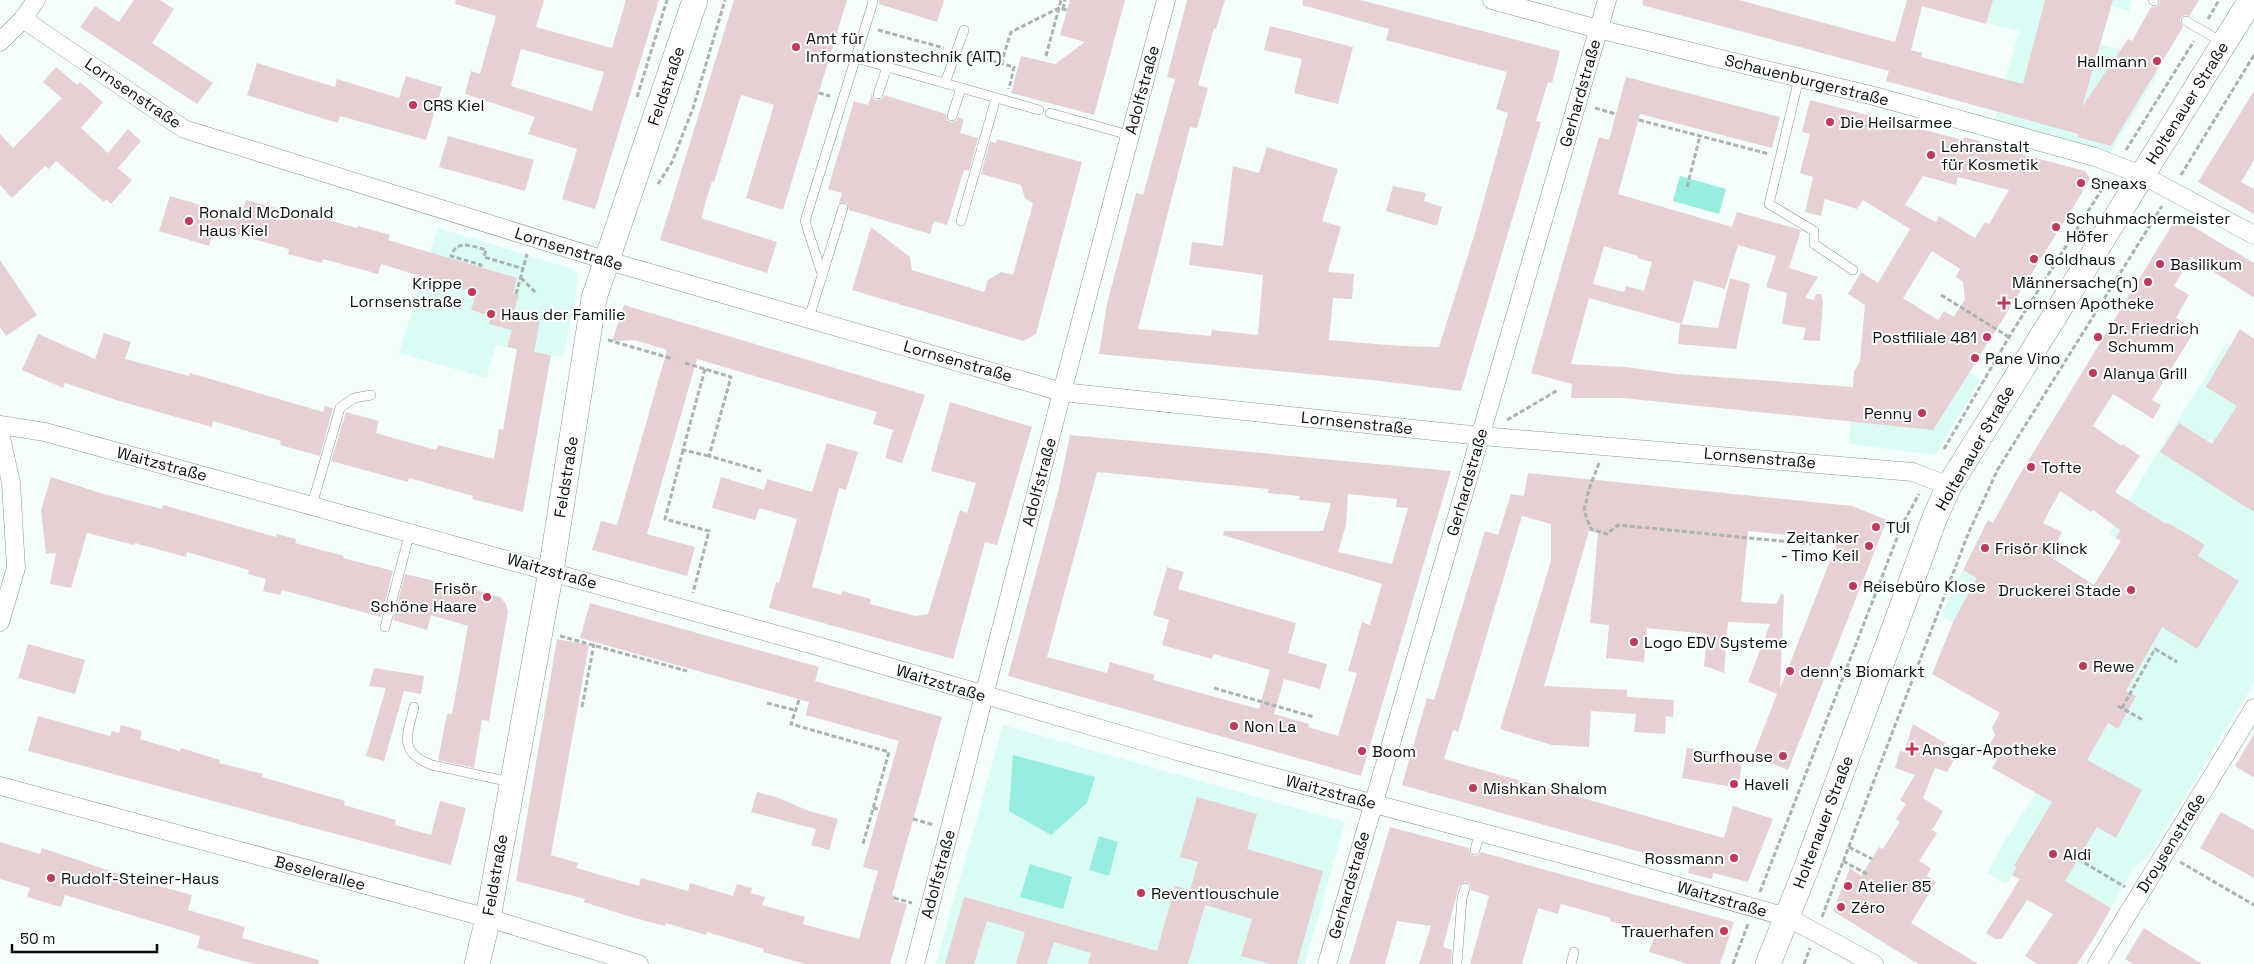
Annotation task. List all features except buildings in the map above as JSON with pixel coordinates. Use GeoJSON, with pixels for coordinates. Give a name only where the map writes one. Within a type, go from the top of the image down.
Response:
{"type":"FeatureCollection","features":[{"type":"Feature","properties":{"kind":"main road","name":"Holtenauer Straße"},"geometry":{"type":"LineString","coordinates":[[1768,964],[1810,860],[1935,517],[1950,486],[2251,0]]}},
{"type":"Feature","properties":{"kind":"main road","name":"Feldstraße"},"geometry":{"type":"LineString","coordinates":[[477,964],[488,918],[511,782],[551,571],[594,298],[605,260],[692,2]]}},
{"type":"Feature","properties":{"kind":"street"},"geometry":{"type":"LineString","coordinates":[[0,42],[23,20],[36,0]]}},
{"type":"Feature","properties":{"kind":"street","name":"Adolfstraße"},"geometry":{"type":"LineString","coordinates":[[914,964],[1129,135],[1166,0]]}},
{"type":"Feature","properties":{"kind":"street","name":"Schauenburgerstraße"},"geometry":{"type":"LineString","coordinates":[[1492,0],[1598,29],[1874,96],[2085,155],[2142,175],[2254,235]]}},
{"type":"Feature","properties":{"kind":"street","name":"Gerhardstraße"},"geometry":{"type":"LineString","coordinates":[[1326,964],[1607,0]]}},
{"type":"Feature","properties":{"kind":"street","name":"Lornsenstraße"},"geometry":{"type":"LineString","coordinates":[[23,20],[184,129],[605,260],[1062,392],[1480,436],[1914,472],[1950,486]]}},
{"type":"Feature","properties":{"kind":"street","name":"Waitzstraße"},"geometry":{"type":"LineString","coordinates":[[0,425],[45,432],[312,505],[551,571],[1180,752],[1480,832],[1786,917],[1874,964]]}},
{"type":"Feature","properties":{"kind":"street"},"geometry":{"type":"LineString","coordinates":[[0,433],[11,483],[16,568],[0,622]]}},
{"type":"Feature","properties":{"kind":"street","name":"Droysenstraße"},"geometry":{"type":"LineString","coordinates":[[2097,964],[2251,719]]}},
{"type":"Feature","properties":{"kind":"street","name":"Beselerallee"},"geometry":{"type":"LineString","coordinates":[[0,786],[488,918],[638,964]]}},
{"type":"Feature","properties":{"kind":"lane"},"geometry":{"type":"LineString","coordinates":[[822,274],[805,221],[874,2],[872,0]]}},
{"type":"Feature","properties":{"kind":"lane"},"geometry":{"type":"LineString","coordinates":[[2186,21],[2224,44]]}},
{"type":"Feature","properties":{"kind":"lane"},"geometry":{"type":"LineString","coordinates":[[944,83],[964,30]]}},
{"type":"Feature","properties":{"kind":"lane"},"geometry":{"type":"LineString","coordinates":[[856,58],[1039,110]]}},
{"type":"Feature","properties":{"kind":"lane"},"geometry":{"type":"LineString","coordinates":[[878,94],[887,67]]}},
{"type":"Feature","properties":{"kind":"lane"},"geometry":{"type":"LineString","coordinates":[[1798,78],[1769,204],[1814,231],[1814,244],[1853,270]]}},
{"type":"Feature","properties":{"kind":"lane"},"geometry":{"type":"LineString","coordinates":[[952,116],[961,88]]}},
{"type":"Feature","properties":{"kind":"lane"},"geometry":{"type":"LineString","coordinates":[[961,222],[996,98]]}},
{"type":"Feature","properties":{"kind":"lane"},"geometry":{"type":"LineString","coordinates":[[1050,113],[1129,135]]}},
{"type":"Feature","properties":{"kind":"lane"},"geometry":{"type":"LineString","coordinates":[[809,318],[843,208]]}},
{"type":"Feature","properties":{"kind":"lane"},"geometry":{"type":"LineString","coordinates":[[312,505],[340,408],[354,398],[371,395]]}},
{"type":"Feature","properties":{"kind":"lane"},"geometry":{"type":"LineString","coordinates":[[385,627],[410,532]]}},
{"type":"Feature","properties":{"kind":"lane"},"geometry":{"type":"LineString","coordinates":[[414,707],[406,740],[411,753],[420,761],[511,782]]}},
{"type":"Feature","properties":{"kind":"lane"},"geometry":{"type":"LineString","coordinates":[[1475,850],[1480,832]]}},
{"type":"Feature","properties":{"kind":"lane"},"geometry":{"type":"LineString","coordinates":[[1458,964],[1462,898],[1465,888]]}},
{"type":"Feature","properties":{"kind":"lane"},"geometry":{"type":"LineString","coordinates":[[1571,964],[1574,952]]}},
{"type":"Feature","properties":{"kind":"path"},"geometry":{"type":"LineString","coordinates":[[657,187],[672,162],[693,108],[725,0]]}},
{"type":"Feature","properties":{"kind":"path"},"geometry":{"type":"LineString","coordinates":[[1061,0],[1063,9]]}},
{"type":"Feature","properties":{"kind":"path"},"geometry":{"type":"LineString","coordinates":[[1046,56],[1065,0]]}},
{"type":"Feature","properties":{"kind":"path"},"geometry":{"type":"LineString","coordinates":[[1001,64],[1011,32],[1063,9]]}},
{"type":"Feature","properties":{"kind":"path"},"geometry":{"type":"LineString","coordinates":[[880,22],[878,30],[1014,67],[1006,101]]}},
{"type":"Feature","properties":{"kind":"path"},"geometry":{"type":"LineString","coordinates":[[1804,964],[1968,534],[1998,469],[2172,191],[2254,55]]}},
{"type":"Feature","properties":{"kind":"path"},"geometry":{"type":"LineString","coordinates":[[1639,120],[1780,158]]}},
{"type":"Feature","properties":{"kind":"path"},"geometry":{"type":"LineString","coordinates":[[1688,187],[1700,136]]}},
{"type":"Feature","properties":{"kind":"path"},"geometry":{"type":"LineString","coordinates":[[516,294],[532,238]]}},
{"type":"Feature","properties":{"kind":"path"},"geometry":{"type":"LineString","coordinates":[[464,245],[486,250],[484,257],[481,266],[451,256],[456,246],[464,245]]}},
{"type":"Feature","properties":{"kind":"path"},"geometry":{"type":"LineString","coordinates":[[484,257],[524,269]]}},
{"type":"Feature","properties":{"kind":"path"},"geometry":{"type":"LineString","coordinates":[[521,278],[537,294]]}},
{"type":"Feature","properties":{"kind":"path"},"geometry":{"type":"LineString","coordinates":[[1942,295],[2009,337]]}},
{"type":"Feature","properties":{"kind":"path"},"geometry":{"type":"LineString","coordinates":[[588,335],[673,359]]}},
{"type":"Feature","properties":{"kind":"path"},"geometry":{"type":"LineString","coordinates":[[685,363],[732,376],[709,456]]}},
{"type":"Feature","properties":{"kind":"path"},"geometry":{"type":"LineString","coordinates":[[688,610],[709,531],[665,519],[705,369]]}},
{"type":"Feature","properties":{"kind":"path"},"geometry":{"type":"LineString","coordinates":[[1480,436],[1558,390]]}},
{"type":"Feature","properties":{"kind":"path"},"geometry":{"type":"LineString","coordinates":[[1606,446],[1589,489],[1584,511],[1591,529],[1607,534],[1618,525],[1811,544]]}},
{"type":"Feature","properties":{"kind":"path"},"geometry":{"type":"LineString","coordinates":[[683,450],[761,471]]}},
{"type":"Feature","properties":{"kind":"path"},"geometry":{"type":"LineString","coordinates":[[540,630],[687,672]]}},
{"type":"Feature","properties":{"kind":"path"},"geometry":{"type":"LineString","coordinates":[[582,707],[594,644]]}},
{"type":"Feature","properties":{"kind":"path"},"geometry":{"type":"LineString","coordinates":[[2143,720],[2120,707],[2155,649],[2177,662]]}},
{"type":"Feature","properties":{"kind":"path"},"geometry":{"type":"LineString","coordinates":[[1214,688],[1314,717]]}},
{"type":"Feature","properties":{"kind":"path"},"geometry":{"type":"LineString","coordinates":[[799,700],[790,724],[889,752],[863,844]]}},
{"type":"Feature","properties":{"kind":"path"},"geometry":{"type":"LineString","coordinates":[[767,702],[794,710]]}},
{"type":"Feature","properties":{"kind":"path"},"geometry":{"type":"LineString","coordinates":[[873,808],[880,809]]}},
{"type":"Feature","properties":{"kind":"path"},"geometry":{"type":"LineString","coordinates":[[1849,847],[1872,859]]}},
{"type":"Feature","properties":{"kind":"path"},"geometry":{"type":"LineString","coordinates":[[2165,853],[2254,905]]}},
{"type":"Feature","properties":{"kind":"path"},"geometry":{"type":"LineString","coordinates":[[2078,859],[2139,895]]}},
{"type":"Feature","properties":{"kind":"path"},"geometry":{"type":"LineString","coordinates":[[1843,860],[1867,874]]}},
{"type":"Feature","properties":{"kind":"shaded area"},"geometry":{"type":"Polygon","coordinates":[[[1992,0],[2132,0],[2129,11],[2111,6],[2100,44],[2124,51],[2159,72],[2110,154],[1994,123],[2019,31],[1986,23],[1992,0]]]}},
{"type":"Feature","properties":{"kind":"shaded area","name":"Haus der Familie"},"geometry":{"type":"Polygon","coordinates":[[[438,228],[573,269],[577,273],[578,282],[563,357],[496,345],[486,378],[399,353],[438,228]]]}},
{"type":"Feature","properties":{"kind":"shaded area"},"geometry":{"type":"Polygon","coordinates":[[[1865,305],[1970,371],[1980,380],[1935,455],[1849,444],[1854,372],[1860,361],[1865,305]]]}},
{"type":"Feature","properties":{"kind":"shaded area"},"geometry":{"type":"Polygon","coordinates":[[[2227,343],[2254,360],[2254,683],[2148,857],[2133,869],[2111,908],[2053,874],[2033,887],[2013,875],[2006,884],[1987,873],[2003,844],[2036,793],[2056,804],[1994,648],[1941,615],[1963,570],[2072,631],[2094,585],[2122,542],[2109,534],[2227,343]]]}},
{"type":"Feature","properties":{"kind":"shaded area","name":"Reventlouschule"},"geometry":{"type":"Polygon","coordinates":[[[1003,725],[1345,822],[1305,964],[936,964],[1003,725]]]}},
{"type":"Feature","properties":{"kind":"green space"},"geometry":{"type":"Polygon","coordinates":[[[1680,176],[1726,189],[1719,214],[1673,201],[1680,176]]]}},
{"type":"Feature","properties":{"kind":"green space"},"geometry":{"type":"Polygon","coordinates":[[[1013,755],[1095,777],[1087,803],[1051,835],[1009,811],[1013,755]]]}},
{"type":"Feature","properties":{"kind":"green space"},"geometry":{"type":"Polygon","coordinates":[[[1099,836],[1118,842],[1109,876],[1089,870],[1099,836]]]}},
{"type":"Feature","properties":{"kind":"green space"},"geometry":{"type":"Polygon","coordinates":[[[1030,864],[1072,877],[1063,909],[1020,897],[1030,864]]]}},
{"type":"Feature","properties":{"kind":"place","name":"Amt für Informationstechnik (AIT)"},"geometry":{"type":"Point","coordinates":[796,47]}},
{"type":"Feature","properties":{"kind":"place","name":"Hallmann"},"geometry":{"type":"Point","coordinates":[2157,61]}},
{"type":"Feature","properties":{"kind":"place","name":"CRS Kiel"},"geometry":{"type":"Point","coordinates":[413,105]}},
{"type":"Feature","properties":{"kind":"place","name":"Die Heilsarmee"},"geometry":{"type":"Point","coordinates":[1830,122]}},
{"type":"Feature","properties":{"kind":"place","name":"Lehranstalt für Kosmetik"},"geometry":{"type":"Point","coordinates":[1931,155]}},
{"type":"Feature","properties":{"kind":"place","name":"Sneaxs"},"geometry":{"type":"Point","coordinates":[2081,183]}},
{"type":"Feature","properties":{"kind":"place","name":"Ronald McDonald Haus Kiel"},"geometry":{"type":"Point","coordinates":[189,221]}},
{"type":"Feature","properties":{"kind":"place","name":"Schuhmachermeister Höfer"},"geometry":{"type":"Point","coordinates":[2056,227]}},
{"type":"Feature","properties":{"kind":"place","name":"Goldhaus"},"geometry":{"type":"Point","coordinates":[2034,259]}},
{"type":"Feature","properties":{"kind":"place","name":"Basilikum"},"geometry":{"type":"Point","coordinates":[2160,264]}},
{"type":"Feature","properties":{"kind":"place","name":"Männersache(n)"},"geometry":{"type":"Point","coordinates":[2148,282]}},
{"type":"Feature","properties":{"kind":"place","name":"Krippe Lornsenstraße"},"geometry":{"type":"Point","coordinates":[472,292]}},
{"type":"Feature","properties":{"kind":"place","name":"Lornsen Apotheke"},"geometry":{"type":"Point","coordinates":[2004,303]}},
{"type":"Feature","properties":{"kind":"place","name":"Haus der Familie"},"geometry":{"type":"Point","coordinates":[491,314]}},
{"type":"Feature","properties":{"kind":"place","name":"Postfiliale 481"},"geometry":{"type":"Point","coordinates":[1987,337]}},
{"type":"Feature","properties":{"kind":"place","name":"Dr. Friedrich Schumm"},"geometry":{"type":"Point","coordinates":[2098,337]}},
{"type":"Feature","properties":{"kind":"place","name":"Pane Vino"},"geometry":{"type":"Point","coordinates":[1975,358]}},
{"type":"Feature","properties":{"kind":"place","name":"Alanya Grill"},"geometry":{"type":"Point","coordinates":[2093,373]}},
{"type":"Feature","properties":{"kind":"place","name":"Penny"},"geometry":{"type":"Point","coordinates":[1922,413]}},
{"type":"Feature","properties":{"kind":"place","name":"Tofte"},"geometry":{"type":"Point","coordinates":[2031,467]}},
{"type":"Feature","properties":{"kind":"place","name":"TUI"},"geometry":{"type":"Point","coordinates":[1876,527]}},
{"type":"Feature","properties":{"kind":"place","name":"Zeitanker - Timo Keil"},"geometry":{"type":"Point","coordinates":[1869,546]}},
{"type":"Feature","properties":{"kind":"place","name":"Frisör Klinck"},"geometry":{"type":"Point","coordinates":[1985,548]}},
{"type":"Feature","properties":{"kind":"place","name":"Reisebüro Klose"},"geometry":{"type":"Point","coordinates":[1853,586]}},
{"type":"Feature","properties":{"kind":"place","name":"Druckerei Stade"},"geometry":{"type":"Point","coordinates":[2131,590]}},
{"type":"Feature","properties":{"kind":"place","name":"Frisör Schöne Haare"},"geometry":{"type":"Point","coordinates":[487,597]}},
{"type":"Feature","properties":{"kind":"place","name":"Logo EDV Systeme"},"geometry":{"type":"Point","coordinates":[1634,642]}},
{"type":"Feature","properties":{"kind":"place","name":"Rewe"},"geometry":{"type":"Point","coordinates":[2083,666]}},
{"type":"Feature","properties":{"kind":"place","name":"denn's Biomarkt"},"geometry":{"type":"Point","coordinates":[1790,671]}},
{"type":"Feature","properties":{"kind":"place","name":"Non La"},"geometry":{"type":"Point","coordinates":[1234,726]}},
{"type":"Feature","properties":{"kind":"place","name":"Ansgar-Apotheke"},"geometry":{"type":"Point","coordinates":[1912,749]}},
{"type":"Feature","properties":{"kind":"place","name":"Boom"},"geometry":{"type":"Point","coordinates":[1362,751]}},
{"type":"Feature","properties":{"kind":"place","name":"Surfhouse"},"geometry":{"type":"Point","coordinates":[1783,756]}},
{"type":"Feature","properties":{"kind":"place","name":"Haveli"},"geometry":{"type":"Point","coordinates":[1734,784]}},
{"type":"Feature","properties":{"kind":"place","name":"Mishkan Shalom"},"geometry":{"type":"Point","coordinates":[1473,788]}},
{"type":"Feature","properties":{"kind":"place","name":"Aldi"},"geometry":{"type":"Point","coordinates":[2053,854]}},
{"type":"Feature","properties":{"kind":"place","name":"Rossmann"},"geometry":{"type":"Point","coordinates":[1734,858]}},
{"type":"Feature","properties":{"kind":"place","name":"Rudolf-Steiner-Haus"},"geometry":{"type":"Point","coordinates":[51,878]}},
{"type":"Feature","properties":{"kind":"place","name":"Atelier 85"},"geometry":{"type":"Point","coordinates":[1848,886]}},
{"type":"Feature","properties":{"kind":"place","name":"Reventlouschule"},"geometry":{"type":"Point","coordinates":[1141,893]}},
{"type":"Feature","properties":{"kind":"place","name":"Zéro"},"geometry":{"type":"Point","coordinates":[1841,907]}},
{"type":"Feature","properties":{"kind":"place","name":"Trauerhafen"},"geometry":{"type":"Point","coordinates":[1724,931]}}]}
